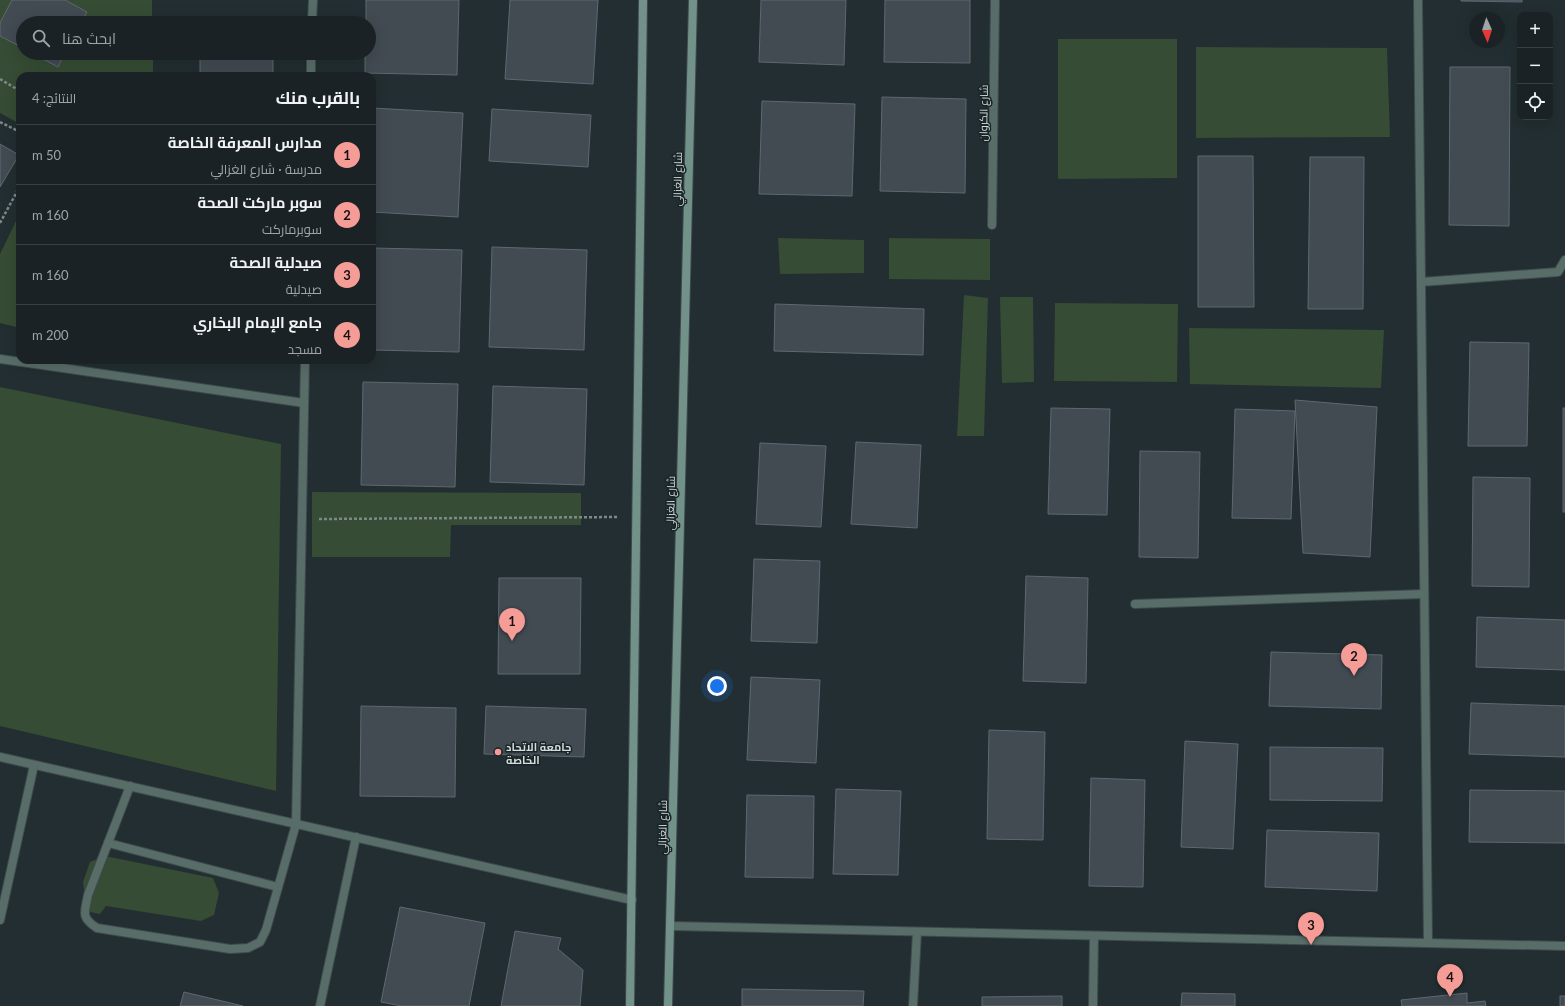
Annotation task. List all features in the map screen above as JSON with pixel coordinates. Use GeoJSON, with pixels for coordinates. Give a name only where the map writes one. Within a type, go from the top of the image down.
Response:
{"type":"FeatureCollection","features":[{"type":"Feature","properties":{"kind":"main road"},"geometry":{"type":"LineString","coordinates":[[630,1006],[643,0]]}},
{"type":"Feature","properties":{"kind":"main road","name":"شارع الغزالي"},"geometry":{"type":"LineString","coordinates":[[668,1006],[693,0]]}},
{"type":"Feature","properties":{"kind":"street"},"geometry":{"type":"LineString","coordinates":[[312,0],[312,16]]}},
{"type":"Feature","properties":{"kind":"street","name":"شارع الكروان"},"geometry":{"type":"LineString","coordinates":[[992,226],[996,0]]}},
{"type":"Feature","properties":{"kind":"street"},"geometry":{"type":"LineString","coordinates":[[1418,0],[1428,943]]}},
{"type":"Feature","properties":{"kind":"street"},"geometry":{"type":"LineString","coordinates":[[311,60],[311,72]]}},
{"type":"Feature","properties":{"kind":"street"},"geometry":{"type":"LineString","coordinates":[[1421,282],[1558,272],[1565,260]]}},
{"type":"Feature","properties":{"kind":"street"},"geometry":{"type":"LineString","coordinates":[[0,359],[16,361]]}},
{"type":"Feature","properties":{"kind":"street"},"geometry":{"type":"LineString","coordinates":[[35,364],[304,402]]}},
{"type":"Feature","properties":{"kind":"street"},"geometry":{"type":"LineString","coordinates":[[130,786],[88,895],[84,914],[87,922],[96,928],[230,949],[248,948],[260,942],[266,930],[296,824],[305,364]]}},
{"type":"Feature","properties":{"kind":"street"},"geometry":{"type":"LineString","coordinates":[[1135,604],[1424,594]]}},
{"type":"Feature","properties":{"kind":"street"},"geometry":{"type":"LineString","coordinates":[[0,757],[632,900]]}},
{"type":"Feature","properties":{"kind":"street"},"geometry":{"type":"LineString","coordinates":[[0,920],[34,765]]}},
{"type":"Feature","properties":{"kind":"street"},"geometry":{"type":"LineString","coordinates":[[320,1006],[356,837]]}},
{"type":"Feature","properties":{"kind":"street"},"geometry":{"type":"LineString","coordinates":[[108,843],[278,887]]}},
{"type":"Feature","properties":{"kind":"street"},"geometry":{"type":"LineString","coordinates":[[671,926],[1565,946]]}},
{"type":"Feature","properties":{"kind":"street"},"geometry":{"type":"LineString","coordinates":[[912,1006],[917,932]]}},
{"type":"Feature","properties":{"kind":"street"},"geometry":{"type":"LineString","coordinates":[[1093,1006],[1094,936]]}},
{"type":"Feature","properties":{"kind":"path"},"geometry":{"type":"LineString","coordinates":[[0,79],[16,89]]}},
{"type":"Feature","properties":{"kind":"path"},"geometry":{"type":"LineString","coordinates":[[0,122],[16,130]]}},
{"type":"Feature","properties":{"kind":"path"},"geometry":{"type":"LineString","coordinates":[[0,223],[16,193]]}},
{"type":"Feature","properties":{"kind":"path"},"geometry":{"type":"LineString","coordinates":[[302,519],[637,517]]}},
{"type":"Feature","properties":{"kind":"green space"},"geometry":{"type":"Polygon","coordinates":[[[0,0],[152,0],[152,16],[16,16],[16,60],[153,60],[153,72],[16,72],[16,122],[0,113],[0,0]]]}},
{"type":"Feature","properties":{"kind":"green space"},"geometry":{"type":"Polygon","coordinates":[[[1058,39],[1177,39],[1177,178],[1058,179],[1058,39]]]}},
{"type":"Feature","properties":{"kind":"green space"},"geometry":{"type":"Polygon","coordinates":[[[1196,47],[1387,48],[1390,137],[1196,138],[1196,47]]]}},
{"type":"Feature","properties":{"kind":"green space"},"geometry":{"type":"Polygon","coordinates":[[[16,221],[16,327],[0,323],[0,254],[16,221]]]}},
{"type":"Feature","properties":{"kind":"green space"},"geometry":{"type":"Polygon","coordinates":[[[778,238],[864,240],[864,273],[780,274],[778,238]]]}},
{"type":"Feature","properties":{"kind":"green space"},"geometry":{"type":"Polygon","coordinates":[[[889,238],[990,239],[990,280],[889,279],[889,238]]]}},
{"type":"Feature","properties":{"kind":"green space"},"geometry":{"type":"Polygon","coordinates":[[[964,295],[988,298],[984,436],[957,436],[964,295]]]}},
{"type":"Feature","properties":{"kind":"green space"},"geometry":{"type":"Polygon","coordinates":[[[1000,297],[1033,297],[1034,382],[1002,383],[1000,297]]]}},
{"type":"Feature","properties":{"kind":"green space"},"geometry":{"type":"Polygon","coordinates":[[[1055,303],[1178,304],[1177,382],[1054,381],[1055,303]]]}},
{"type":"Feature","properties":{"kind":"green space"},"geometry":{"type":"Polygon","coordinates":[[[1189,328],[1384,330],[1381,388],[1190,384],[1189,328]]]}},
{"type":"Feature","properties":{"kind":"green space"},"geometry":{"type":"Polygon","coordinates":[[[0,387],[281,444],[276,791],[0,726],[0,387]]]}},
{"type":"Feature","properties":{"kind":"green space"},"geometry":{"type":"Polygon","coordinates":[[[312,492],[581,493],[581,525],[451,525],[450,557],[312,557],[312,492]]]}},
{"type":"Feature","properties":{"kind":"green space"},"geometry":{"type":"Polygon","coordinates":[[[105,856],[213,878],[219,893],[214,915],[201,921],[106,906],[100,914],[90,912],[86,908],[83,882],[90,862],[105,856]]]}},
{"type":"Feature","properties":{"kind":"building"},"geometry":{"type":"Polygon","coordinates":[[[12,0],[65,0],[87,12],[85,16],[16,16],[16,44],[0,36],[0,23],[12,0]]]}},
{"type":"Feature","properties":{"kind":"building"},"geometry":{"type":"Polygon","coordinates":[[[366,0],[459,0],[457,75],[365,72],[365,60],[376,60],[376,16],[366,16],[366,0]]]}},
{"type":"Feature","properties":{"kind":"building"},"geometry":{"type":"Polygon","coordinates":[[[510,0],[598,0],[593,84],[505,79],[510,0]]]}},
{"type":"Feature","properties":{"kind":"building"},"geometry":{"type":"Polygon","coordinates":[[[761,0],[846,0],[844,65],[759,62],[761,0]]]}},
{"type":"Feature","properties":{"kind":"building"},"geometry":{"type":"Polygon","coordinates":[[[885,0],[970,0],[970,63],[884,62],[885,0]]]}},
{"type":"Feature","properties":{"kind":"building"},"geometry":{"type":"Polygon","coordinates":[[[1522,0],[1522,2],[1461,1],[1522,0]]]}},
{"type":"Feature","properties":{"kind":"building"},"geometry":{"type":"Polygon","coordinates":[[[45,60],[62,60],[58,67],[45,60]]]}},
{"type":"Feature","properties":{"kind":"building"},"geometry":{"type":"Polygon","coordinates":[[[200,60],[273,60],[273,72],[200,72],[200,60]]]}},
{"type":"Feature","properties":{"kind":"building"},"geometry":{"type":"Polygon","coordinates":[[[1450,67],[1510,67],[1509,226],[1449,225],[1450,67]]]}},
{"type":"Feature","properties":{"kind":"building"},"geometry":{"type":"Polygon","coordinates":[[[882,97],[966,99],[965,193],[880,191],[882,97]]]}},
{"type":"Feature","properties":{"kind":"building"},"geometry":{"type":"Polygon","coordinates":[[[762,101],[855,104],[852,196],[759,194],[762,101]]]}},
{"type":"Feature","properties":{"kind":"building"},"geometry":{"type":"Polygon","coordinates":[[[376,108],[463,113],[458,217],[376,212],[376,108]]]}},
{"type":"Feature","properties":{"kind":"building"},"geometry":{"type":"Polygon","coordinates":[[[492,109],[591,115],[588,167],[489,161],[492,109]]]}},
{"type":"Feature","properties":{"kind":"building"},"geometry":{"type":"Polygon","coordinates":[[[0,144],[16,153],[16,160],[0,187],[0,144]]]}},
{"type":"Feature","properties":{"kind":"building"},"geometry":{"type":"Polygon","coordinates":[[[1198,156],[1253,156],[1254,307],[1198,307],[1198,156]]]}},
{"type":"Feature","properties":{"kind":"building"},"geometry":{"type":"Polygon","coordinates":[[[1310,157],[1364,157],[1363,309],[1308,309],[1310,157]]]}},
{"type":"Feature","properties":{"kind":"building"},"geometry":{"type":"Polygon","coordinates":[[[492,247],[587,250],[584,350],[489,347],[492,247]]]}},
{"type":"Feature","properties":{"kind":"building"},"geometry":{"type":"Polygon","coordinates":[[[376,248],[462,250],[459,352],[376,350],[376,248]]]}},
{"type":"Feature","properties":{"kind":"building"},"geometry":{"type":"Polygon","coordinates":[[[775,304],[924,309],[923,355],[774,351],[775,304]]]}},
{"type":"Feature","properties":{"kind":"building"},"geometry":{"type":"Polygon","coordinates":[[[1470,342],[1529,343],[1527,446],[1468,446],[1470,342]]]}},
{"type":"Feature","properties":{"kind":"building"},"geometry":{"type":"Polygon","coordinates":[[[363,382],[458,384],[455,487],[361,485],[363,382]]]}},
{"type":"Feature","properties":{"kind":"building"},"geometry":{"type":"Polygon","coordinates":[[[493,386],[587,389],[584,485],[490,482],[493,386]]]}},
{"type":"Feature","properties":{"kind":"building"},"geometry":{"type":"Polygon","coordinates":[[[1295,400],[1377,407],[1370,557],[1303,553],[1295,400]]]}},
{"type":"Feature","properties":{"kind":"building"},"geometry":{"type":"Polygon","coordinates":[[[1051,408],[1110,409],[1107,515],[1048,514],[1051,408]]]}},
{"type":"Feature","properties":{"kind":"building"},"geometry":{"type":"Polygon","coordinates":[[[1563,408],[1565,408],[1565,512],[1563,512],[1563,408]]]}},
{"type":"Feature","properties":{"kind":"building"},"geometry":{"type":"Polygon","coordinates":[[[1235,409],[1295,411],[1291,519],[1232,518],[1235,409]]]}},
{"type":"Feature","properties":{"kind":"building"},"geometry":{"type":"Polygon","coordinates":[[[856,442],[921,445],[917,528],[851,524],[856,442]]]}},
{"type":"Feature","properties":{"kind":"building"},"geometry":{"type":"Polygon","coordinates":[[[760,443],[826,446],[821,527],[756,524],[760,443]]]}},
{"type":"Feature","properties":{"kind":"building"},"geometry":{"type":"Polygon","coordinates":[[[1140,451],[1200,452],[1198,558],[1139,557],[1140,451]]]}},
{"type":"Feature","properties":{"kind":"building"},"geometry":{"type":"Polygon","coordinates":[[[1473,477],[1530,478],[1529,587],[1472,586],[1473,477]]]}},
{"type":"Feature","properties":{"kind":"building"},"geometry":{"type":"Polygon","coordinates":[[[754,559],[820,561],[817,643],[751,641],[754,559]]]}},
{"type":"Feature","properties":{"kind":"building"},"geometry":{"type":"Polygon","coordinates":[[[1026,576],[1088,578],[1086,683],[1023,681],[1026,576]]]}},
{"type":"Feature","properties":{"kind":"building"},"geometry":{"type":"Polygon","coordinates":[[[499,578],[581,578],[580,674],[498,674],[499,578]]]}},
{"type":"Feature","properties":{"kind":"building"},"geometry":{"type":"Polygon","coordinates":[[[1477,617],[1565,620],[1565,670],[1476,667],[1477,617]]]}},
{"type":"Feature","properties":{"kind":"building"},"geometry":{"type":"Polygon","coordinates":[[[1271,652],[1382,655],[1381,709],[1269,706],[1271,652]]]}},
{"type":"Feature","properties":{"kind":"building"},"geometry":{"type":"Polygon","coordinates":[[[751,677],[820,680],[816,763],[747,760],[751,677]]]}},
{"type":"Feature","properties":{"kind":"building"},"geometry":{"type":"Polygon","coordinates":[[[1471,703],[1565,706],[1565,757],[1469,754],[1471,703]]]}},
{"type":"Feature","properties":{"kind":"building"},"geometry":{"type":"Polygon","coordinates":[[[361,706],[456,708],[455,797],[360,796],[361,706]]]}},
{"type":"Feature","properties":{"kind":"building"},"geometry":{"type":"Polygon","coordinates":[[[486,706],[586,709],[584,757],[484,754],[486,706]]]}},
{"type":"Feature","properties":{"kind":"building"},"geometry":{"type":"Polygon","coordinates":[[[989,730],[1045,732],[1043,840],[987,839],[989,730]]]}},
{"type":"Feature","properties":{"kind":"building"},"geometry":{"type":"Polygon","coordinates":[[[1185,741],[1238,744],[1233,849],[1181,847],[1185,741]]]}},
{"type":"Feature","properties":{"kind":"building"},"geometry":{"type":"Polygon","coordinates":[[[1270,747],[1383,748],[1382,801],[1270,800],[1270,747]]]}},
{"type":"Feature","properties":{"kind":"building"},"geometry":{"type":"Polygon","coordinates":[[[1091,778],[1145,780],[1143,887],[1089,886],[1091,778]]]}},
{"type":"Feature","properties":{"kind":"building"},"geometry":{"type":"Polygon","coordinates":[[[836,789],[901,791],[898,875],[833,874],[836,789]]]}},
{"type":"Feature","properties":{"kind":"building"},"geometry":{"type":"Polygon","coordinates":[[[1470,790],[1565,791],[1565,843],[1469,842],[1470,790]]]}},
{"type":"Feature","properties":{"kind":"building"},"geometry":{"type":"Polygon","coordinates":[[[747,795],[814,796],[813,878],[745,877],[747,795]]]}},
{"type":"Feature","properties":{"kind":"building"},"geometry":{"type":"Polygon","coordinates":[[[1267,830],[1379,833],[1377,891],[1265,887],[1267,830]]]}},
{"type":"Feature","properties":{"kind":"building"},"geometry":{"type":"Polygon","coordinates":[[[400,907],[485,923],[469,1006],[402,1006],[381,1002],[400,907]]]}},
{"type":"Feature","properties":{"kind":"building"},"geometry":{"type":"Polygon","coordinates":[[[515,931],[561,938],[558,949],[583,970],[580,1006],[501,1006],[515,931]]]}},
{"type":"Feature","properties":{"kind":"building"},"geometry":{"type":"Polygon","coordinates":[[[742,989],[864,991],[863,1006],[742,1006],[742,989]]]}},
{"type":"Feature","properties":{"kind":"building"},"geometry":{"type":"Polygon","coordinates":[[[184,992],[243,1006],[180,1006],[184,992]]]}},
{"type":"Feature","properties":{"kind":"building"},"geometry":{"type":"Polygon","coordinates":[[[1182,993],[1235,994],[1235,1006],[1181,1006],[1182,993]]]}},
{"type":"Feature","properties":{"kind":"building"},"geometry":{"type":"Polygon","coordinates":[[[1467,993],[1467,1003],[1485,1001],[1486,1006],[1402,1006],[1401,1000],[1467,993]]]}},
{"type":"Feature","properties":{"kind":"building"},"geometry":{"type":"Polygon","coordinates":[[[1062,996],[1062,1006],[982,1006],[982,997],[1062,996]]]}},
{"type":"Feature","properties":{"kind":"building"},"geometry":{"type":"Polygon","coordinates":[[[1560,996],[1565,996],[1565,1006],[1560,1006],[1560,996]]]}},
{"type":"Feature","properties":{"kind":"place","name":"مدارس المعرفة الخاصة"},"geometry":{"type":"Point","coordinates":[512,641]}},
{"type":"Feature","properties":{"kind":"place","name":"سوبر ماركت الصحة"},"geometry":{"type":"Point","coordinates":[1354,676]}},
{"type":"Feature","properties":{"kind":"place","name":"جامعة الاتحاد الخاصة"},"geometry":{"type":"Point","coordinates":[498,752]}},
{"type":"Feature","properties":{"kind":"place","name":"صيدلية الصحة"},"geometry":{"type":"Point","coordinates":[1311,945]}},
{"type":"Feature","properties":{"kind":"place","name":"جامع الإمام البخاري"},"geometry":{"type":"Point","coordinates":[1450,997]}}]}
